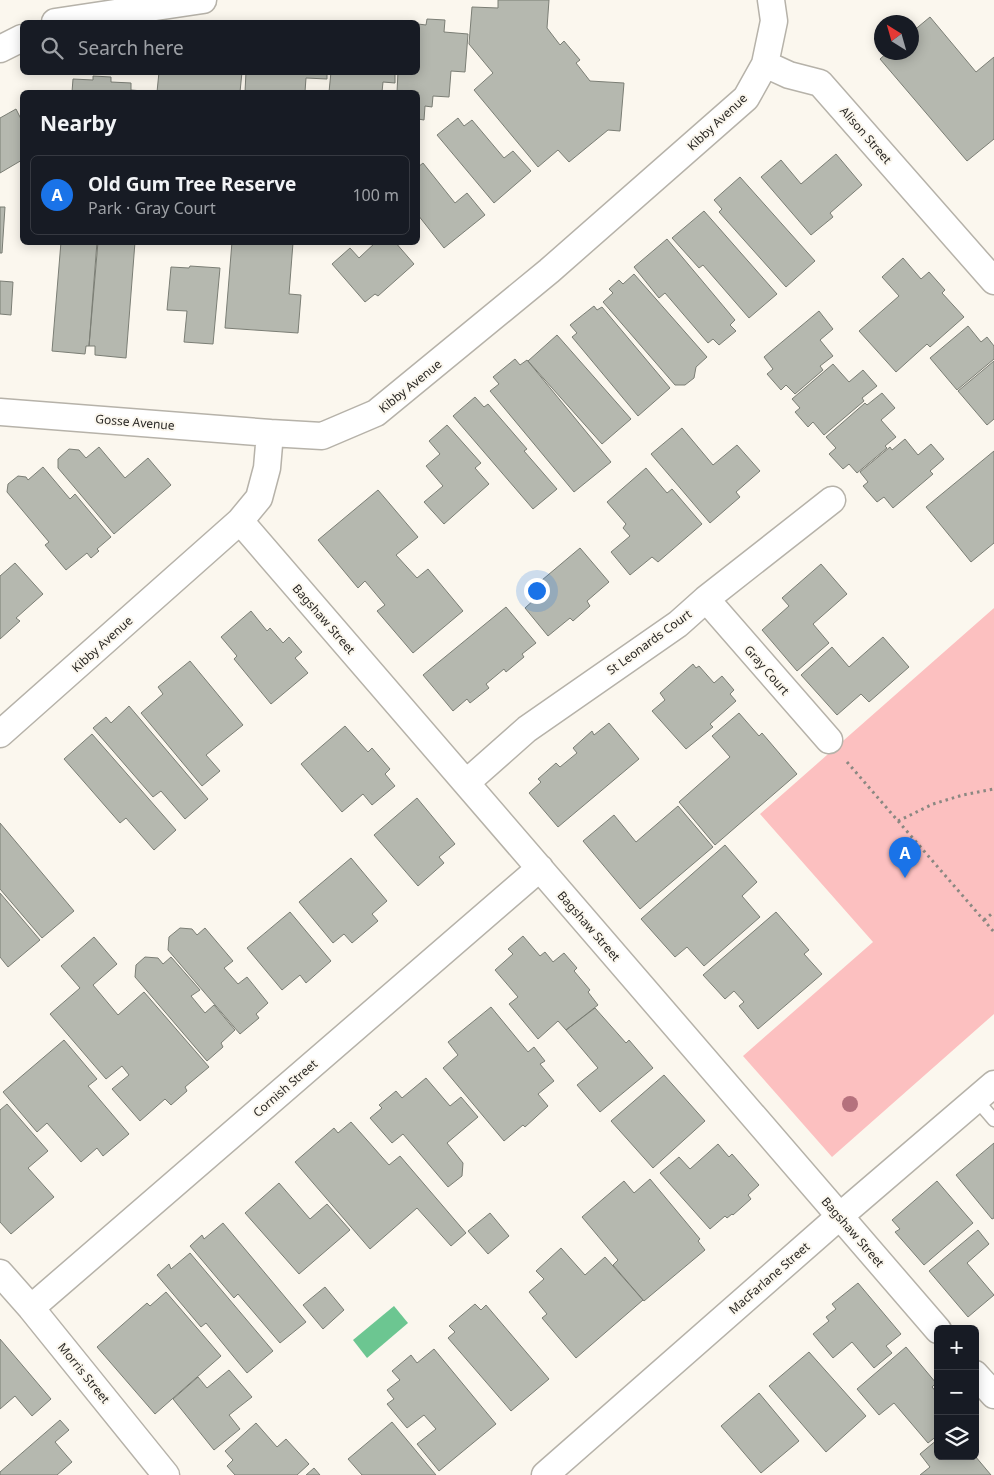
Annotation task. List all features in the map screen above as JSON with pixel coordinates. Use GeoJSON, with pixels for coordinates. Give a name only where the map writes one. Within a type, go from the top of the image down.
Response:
{"type":"FeatureCollection","features":[{"type":"Feature","properties":{"kind":"street"},"geometry":{"type":"LineString","coordinates":[[68,20],[203,0]]}},
{"type":"Feature","properties":{"kind":"street"},"geometry":{"type":"LineString","coordinates":[[765,64],[774,21],[771,0]]}},
{"type":"Feature","properties":{"kind":"street"},"geometry":{"type":"LineString","coordinates":[[0,49],[20,39]]}},
{"type":"Feature","properties":{"kind":"street","name":"Alison Street"},"geometry":{"type":"LineString","coordinates":[[765,64],[789,74],[820,83],[994,281]]}},
{"type":"Feature","properties":{"kind":"street","name":"Kibby Avenue"},"geometry":{"type":"LineString","coordinates":[[0,734],[240,521],[259,498],[267,468],[270,433],[322,436],[376,413],[548,271],[746,98],[765,64]]}},
{"type":"Feature","properties":{"kind":"street","name":"Gosse Avenue"},"geometry":{"type":"LineString","coordinates":[[0,412],[270,433]]}},
{"type":"Feature","properties":{"kind":"street","name":"St Leonards Court"},"geometry":{"type":"LineString","coordinates":[[466,783],[527,729],[678,624],[706,599],[832,500]]}},
{"type":"Feature","properties":{"kind":"street","name":"Bagshaw Street"},"geometry":{"type":"LineString","coordinates":[[240,521],[934,1325]]}},
{"type":"Feature","properties":{"kind":"street","name":"Gray Court"},"geometry":{"type":"LineString","coordinates":[[706,599],[829,740]]}},
{"type":"Feature","properties":{"kind":"street","name":"Cornish Street"},"geometry":{"type":"LineString","coordinates":[[31,1308],[540,868]]}},
{"type":"Feature","properties":{"kind":"street","name":"MacFarlane Street"},"geometry":{"type":"LineString","coordinates":[[545,1475],[985,1091]]}},
{"type":"Feature","properties":{"kind":"street","name":"Morris Street"},"geometry":{"type":"LineString","coordinates":[[0,1273],[31,1308],[166,1475]]}},
{"type":"Feature","properties":{"kind":"street"},"geometry":{"type":"LineString","coordinates":[[979,1378],[994,1395]]}},
{"type":"Feature","properties":{"kind":"lane"},"geometry":{"type":"LineString","coordinates":[[985,1091],[994,1120]]}},
{"type":"Feature","properties":{"kind":"path"},"geometry":{"type":"LineString","coordinates":[[829,740],[994,932]]}},
{"type":"Feature","properties":{"kind":"path"},"geometry":{"type":"LineString","coordinates":[[898,822],[933,804],[963,795],[994,789]]}},
{"type":"Feature","properties":{"kind":"path"},"geometry":{"type":"LineString","coordinates":[[984,920],[994,912]]}},
{"type":"Feature","properties":{"kind":"shaded area"},"geometry":{"type":"Polygon","coordinates":[[[994,608],[994,1014],[832,1157],[743,1056],[873,942],[760,814],[994,608]]]}},
{"type":"Feature","properties":{"kind":"shaded area"},"geometry":{"type":"Polygon","coordinates":[[[394,1306],[408,1323],[367,1358],[353,1340],[394,1306]]]}},
{"type":"Feature","properties":{"kind":"building"},"geometry":{"type":"Polygon","coordinates":[[[498,0],[549,0],[547,28],[560,45],[564,41],[580,60],[576,63],[590,81],[624,83],[620,131],[608,130],[569,162],[558,150],[538,167],[474,90],[493,73],[469,44],[472,7],[498,8],[498,0]]]}},
{"type":"Feature","properties":{"kind":"building"},"geometry":{"type":"Polygon","coordinates":[[[930,17],[976,72],[994,57],[994,139],[967,161],[881,60],[919,60],[919,26],[930,17]]]}},
{"type":"Feature","properties":{"kind":"building"},"geometry":{"type":"Polygon","coordinates":[[[427,19],[445,20],[444,32],[468,34],[465,72],[451,71],[449,97],[433,96],[432,107],[425,106],[424,120],[420,119],[420,90],[397,90],[398,75],[420,75],[420,24],[426,25],[427,19]]]}},
{"type":"Feature","properties":{"kind":"building"},"geometry":{"type":"Polygon","coordinates":[[[159,75],[242,75],[240,90],[157,90],[159,75]]]}},
{"type":"Feature","properties":{"kind":"building"},"geometry":{"type":"Polygon","coordinates":[[[246,75],[327,75],[327,79],[306,78],[305,90],[245,90],[246,75]]]}},
{"type":"Feature","properties":{"kind":"building"},"geometry":{"type":"Polygon","coordinates":[[[331,75],[395,75],[395,83],[383,82],[382,90],[329,90],[331,75]]]}},
{"type":"Feature","properties":{"kind":"building"},"geometry":{"type":"Polygon","coordinates":[[[93,76],[111,77],[111,82],[131,83],[131,90],[72,90],[73,79],[93,80],[93,76]]]}},
{"type":"Feature","properties":{"kind":"building"},"geometry":{"type":"Polygon","coordinates":[[[16,109],[20,117],[20,161],[0,173],[0,118],[16,109]]]}},
{"type":"Feature","properties":{"kind":"building"},"geometry":{"type":"Polygon","coordinates":[[[458,118],[464,126],[472,120],[504,158],[513,151],[531,171],[494,203],[437,135],[458,118]]]}},
{"type":"Feature","properties":{"kind":"building"},"geometry":{"type":"Polygon","coordinates":[[[836,154],[862,185],[830,213],[833,217],[811,235],[761,177],[781,160],[801,184],[836,154]]]}},
{"type":"Feature","properties":{"kind":"building"},"geometry":{"type":"Polygon","coordinates":[[[423,163],[455,203],[467,193],[485,215],[444,248],[420,218],[420,165],[423,163]]]}},
{"type":"Feature","properties":{"kind":"building"},"geometry":{"type":"Polygon","coordinates":[[[740,177],[815,261],[786,287],[719,212],[722,209],[714,200],[740,177]]]}},
{"type":"Feature","properties":{"kind":"building"},"geometry":{"type":"Polygon","coordinates":[[[0,207],[5,207],[2,253],[0,253],[0,207]]]}},
{"type":"Feature","properties":{"kind":"building"},"geometry":{"type":"Polygon","coordinates":[[[704,211],[777,294],[749,318],[703,265],[699,268],[672,238],[704,211]]]}},
{"type":"Feature","properties":{"kind":"building"},"geometry":{"type":"Polygon","coordinates":[[[667,239],[735,320],[730,325],[736,331],[719,345],[713,339],[708,343],[665,293],[659,298],[634,267],[667,239]]]}},
{"type":"Feature","properties":{"kind":"building"},"geometry":{"type":"Polygon","coordinates":[[[61,245],[97,245],[89,346],[86,346],[85,354],[52,351],[61,245]]]}},
{"type":"Feature","properties":{"kind":"building"},"geometry":{"type":"Polygon","coordinates":[[[98,245],[135,245],[126,358],[95,355],[95,346],[89,346],[98,245]]]}},
{"type":"Feature","properties":{"kind":"building"},"geometry":{"type":"Polygon","coordinates":[[[232,245],[293,245],[289,294],[301,295],[298,333],[225,328],[232,245]]]}},
{"type":"Feature","properties":{"kind":"building"},"geometry":{"type":"Polygon","coordinates":[[[373,245],[398,245],[414,264],[378,296],[375,294],[365,302],[332,264],[350,248],[359,258],[373,245]]]}},
{"type":"Feature","properties":{"kind":"building"},"geometry":{"type":"Polygon","coordinates":[[[903,258],[921,279],[929,272],[945,290],[942,293],[964,317],[930,347],[927,344],[896,372],[859,331],[899,296],[882,277],[903,258]]]}},
{"type":"Feature","properties":{"kind":"building"},"geometry":{"type":"Polygon","coordinates":[[[190,266],[220,268],[213,344],[184,342],[187,311],[167,310],[171,267],[189,268],[190,266]]]}},
{"type":"Feature","properties":{"kind":"building"},"geometry":{"type":"Polygon","coordinates":[[[634,274],[707,357],[696,367],[694,378],[685,385],[675,385],[603,302],[613,293],[609,289],[619,280],[623,284],[634,274]]]}},
{"type":"Feature","properties":{"kind":"building"},"geometry":{"type":"Polygon","coordinates":[[[0,281],[13,282],[11,315],[0,314],[0,281]]]}},
{"type":"Feature","properties":{"kind":"building"},"geometry":{"type":"Polygon","coordinates":[[[594,306],[597,310],[602,307],[670,388],[638,416],[572,337],[577,333],[570,325],[594,306]]]}},
{"type":"Feature","properties":{"kind":"building"},"geometry":{"type":"Polygon","coordinates":[[[819,311],[833,329],[820,340],[833,356],[820,366],[823,370],[795,394],[786,385],[781,390],[767,374],[773,369],[764,357],[819,311]]]}},
{"type":"Feature","properties":{"kind":"building"},"geometry":{"type":"Polygon","coordinates":[[[968,326],[981,342],[987,337],[994,346],[994,359],[957,390],[930,358],[968,326]]]}},
{"type":"Feature","properties":{"kind":"building"},"geometry":{"type":"Polygon","coordinates":[[[557,335],[631,419],[602,444],[528,361],[557,335]]]}},
{"type":"Feature","properties":{"kind":"building"},"geometry":{"type":"Polygon","coordinates":[[[515,359],[520,365],[527,360],[611,462],[574,492],[490,391],[499,384],[493,377],[515,359]]]}},
{"type":"Feature","properties":{"kind":"building"},"geometry":{"type":"Polygon","coordinates":[[[994,361],[994,419],[987,425],[958,391],[994,361]]]}},
{"type":"Feature","properties":{"kind":"building"},"geometry":{"type":"Polygon","coordinates":[[[833,364],[849,382],[863,370],[877,386],[862,398],[864,401],[824,435],[813,422],[808,427],[795,412],[800,408],[792,399],[833,364]]]}},
{"type":"Feature","properties":{"kind":"building"},"geometry":{"type":"Polygon","coordinates":[[[882,393],[895,408],[881,420],[896,437],[885,446],[887,448],[857,473],[849,464],[843,469],[829,454],[836,448],[826,437],[865,403],[867,405],[882,393]]]}},
{"type":"Feature","properties":{"kind":"building"},"geometry":{"type":"Polygon","coordinates":[[[475,397],[484,407],[488,404],[527,449],[524,451],[557,489],[533,509],[453,416],[475,397]]]}},
{"type":"Feature","properties":{"kind":"building"},"geometry":{"type":"Polygon","coordinates":[[[447,425],[481,463],[475,468],[489,484],[444,524],[424,502],[443,486],[426,466],[440,454],[429,441],[447,425]]]}},
{"type":"Feature","properties":{"kind":"building"},"geometry":{"type":"Polygon","coordinates":[[[682,428],[713,465],[737,445],[760,471],[736,492],[740,497],[710,523],[651,454],[682,428]]]}},
{"type":"Feature","properties":{"kind":"building"},"geometry":{"type":"Polygon","coordinates":[[[905,439],[918,455],[931,444],[944,459],[930,471],[933,474],[893,508],[884,497],[877,502],[863,486],[868,482],[860,472],[890,447],[892,450],[905,439]]]}},
{"type":"Feature","properties":{"kind":"building"},"geometry":{"type":"Polygon","coordinates":[[[99,447],[125,478],[148,458],[171,485],[114,534],[58,468],[58,459],[69,449],[79,450],[86,458],[99,447]]]}},
{"type":"Feature","properties":{"kind":"building"},"geometry":{"type":"Polygon","coordinates":[[[994,451],[994,543],[971,562],[926,507],[994,451]]]}},
{"type":"Feature","properties":{"kind":"building"},"geometry":{"type":"Polygon","coordinates":[[[43,467],[70,499],[75,494],[111,537],[97,549],[99,551],[91,558],[87,553],[66,570],[45,545],[49,542],[7,492],[8,484],[18,476],[26,477],[28,480],[43,467]]]}},
{"type":"Feature","properties":{"kind":"building"},"geometry":{"type":"Polygon","coordinates":[[[646,468],[667,493],[672,489],[702,524],[658,562],[652,557],[630,575],[611,552],[630,536],[623,528],[626,524],[607,502],[646,468]]]}},
{"type":"Feature","properties":{"kind":"building"},"geometry":{"type":"Polygon","coordinates":[[[378,490],[418,537],[396,555],[417,578],[428,569],[463,611],[413,653],[377,611],[385,605],[365,581],[358,588],[318,540],[378,490]]]}},
{"type":"Feature","properties":{"kind":"building"},"geometry":{"type":"Polygon","coordinates":[[[580,548],[609,582],[587,601],[590,606],[573,621],[570,618],[548,636],[525,608],[535,599],[529,591],[580,548]]]}},
{"type":"Feature","properties":{"kind":"building"},"geometry":{"type":"Polygon","coordinates":[[[15,563],[43,594],[16,618],[20,621],[0,639],[0,576],[15,563]]]}},
{"type":"Feature","properties":{"kind":"building"},"geometry":{"type":"Polygon","coordinates":[[[821,564],[847,594],[813,624],[829,643],[797,671],[762,630],[789,606],[782,598],[821,564]]]}},
{"type":"Feature","properties":{"kind":"building"},"geometry":{"type":"Polygon","coordinates":[[[506,607],[536,643],[522,654],[524,657],[506,672],[504,669],[486,684],[489,688],[470,703],[467,699],[453,711],[423,675],[506,607]]]}},
{"type":"Feature","properties":{"kind":"building"},"geometry":{"type":"Polygon","coordinates":[[[251,611],[267,631],[270,628],[283,643],[289,637],[302,652],[295,658],[308,673],[271,704],[234,659],[237,656],[221,637],[251,611]]]}},
{"type":"Feature","properties":{"kind":"building"},"geometry":{"type":"Polygon","coordinates":[[[883,637],[909,667],[869,702],[861,694],[837,715],[801,675],[832,647],[849,667],[883,637]]]}},
{"type":"Feature","properties":{"kind":"building"},"geometry":{"type":"Polygon","coordinates":[[[190,661],[243,725],[206,755],[220,771],[202,786],[141,713],[163,694],[158,687],[190,661]]]}},
{"type":"Feature","properties":{"kind":"building"},"geometry":{"type":"Polygon","coordinates":[[[693,664],[696,668],[699,666],[714,683],[722,676],[734,690],[730,694],[736,701],[710,724],[713,727],[686,749],[652,711],[665,700],[660,693],[693,664]]]}},
{"type":"Feature","properties":{"kind":"building"},"geometry":{"type":"Polygon","coordinates":[[[129,706],[208,799],[185,819],[161,791],[153,797],[93,728],[106,717],[111,723],[129,706]]]}},
{"type":"Feature","properties":{"kind":"building"},"geometry":{"type":"Polygon","coordinates":[[[739,713],[759,736],[762,733],[797,774],[715,845],[679,802],[730,757],[712,736],[739,713]]]}},
{"type":"Feature","properties":{"kind":"building"},"geometry":{"type":"Polygon","coordinates":[[[609,723],[639,759],[558,827],[529,793],[541,782],[538,779],[556,763],[560,767],[577,753],[573,748],[592,731],[594,735],[609,723]]]}},
{"type":"Feature","properties":{"kind":"building"},"geometry":{"type":"Polygon","coordinates":[[[345,726],[368,752],[372,748],[390,769],[385,774],[395,786],[372,805],[363,794],[342,812],[301,764],[345,726]]]}},
{"type":"Feature","properties":{"kind":"building"},"geometry":{"type":"Polygon","coordinates":[[[92,734],[176,830],[154,850],[126,818],[120,823],[64,759],[92,734]]]}},
{"type":"Feature","properties":{"kind":"building"},"geometry":{"type":"Polygon","coordinates":[[[417,798],[455,844],[439,857],[444,863],[418,886],[374,835],[417,798]]]}},
{"type":"Feature","properties":{"kind":"building"},"geometry":{"type":"Polygon","coordinates":[[[678,806],[713,847],[640,909],[583,841],[614,815],[636,842],[678,806]]]}},
{"type":"Feature","properties":{"kind":"building"},"geometry":{"type":"Polygon","coordinates":[[[0,823],[74,911],[42,938],[0,889],[0,823]]]}},
{"type":"Feature","properties":{"kind":"building"},"geometry":{"type":"Polygon","coordinates":[[[725,845],[757,882],[742,896],[760,917],[704,966],[687,947],[675,957],[641,919],[725,845]]]}},
{"type":"Feature","properties":{"kind":"building"},"geometry":{"type":"Polygon","coordinates":[[[351,858],[387,901],[372,914],[378,921],[352,943],[344,934],[333,943],[299,902],[351,858]]]}},
{"type":"Feature","properties":{"kind":"building"},"geometry":{"type":"Polygon","coordinates":[[[0,893],[40,940],[8,967],[0,957],[0,893]]]}},
{"type":"Feature","properties":{"kind":"building"},"geometry":{"type":"Polygon","coordinates":[[[290,912],[331,961],[306,983],[300,975],[282,990],[247,948],[290,912]]]}},
{"type":"Feature","properties":{"kind":"building"},"geometry":{"type":"Polygon","coordinates":[[[776,912],[809,950],[804,954],[822,974],[758,1029],[739,1006],[744,1002],[734,991],[725,999],[703,975],[776,912]]]}},
{"type":"Feature","properties":{"kind":"building"},"geometry":{"type":"Polygon","coordinates":[[[180,928],[192,929],[197,935],[205,928],[233,961],[224,968],[238,984],[247,977],[268,1003],[256,1014],[259,1018],[240,1034],[168,950],[169,937],[180,928]]]}},
{"type":"Feature","properties":{"kind":"building"},"geometry":{"type":"Polygon","coordinates":[[[523,936],[540,956],[545,952],[553,962],[564,953],[577,968],[574,971],[590,990],[588,992],[598,1005],[566,1030],[558,1021],[538,1039],[509,1004],[518,997],[495,970],[513,954],[508,949],[523,936]]]}},
{"type":"Feature","properties":{"kind":"building"},"geometry":{"type":"Polygon","coordinates":[[[94,937],[117,964],[93,985],[118,1015],[144,992],[209,1067],[185,1087],[187,1091],[171,1105],[165,1099],[140,1121],[112,1089],[129,1075],[122,1066],[106,1079],[50,1014],[80,988],[61,966],[94,937]]]}},
{"type":"Feature","properties":{"kind":"building"},"geometry":{"type":"Polygon","coordinates":[[[145,957],[158,958],[163,964],[171,957],[200,990],[191,996],[205,1013],[214,1005],[235,1030],[221,1043],[223,1047],[207,1061],[135,977],[136,965],[145,957]]]}},
{"type":"Feature","properties":{"kind":"building"},"geometry":{"type":"Polygon","coordinates":[[[491,1007],[528,1052],[534,1047],[545,1061],[540,1064],[554,1081],[538,1094],[548,1106],[525,1127],[523,1125],[504,1141],[443,1068],[458,1055],[448,1042],[491,1007]]]}},
{"type":"Feature","properties":{"kind":"building"},"geometry":{"type":"Polygon","coordinates":[[[595,1008],[626,1043],[629,1040],[653,1068],[600,1112],[577,1085],[598,1068],[566,1030],[595,1008]]]}},
{"type":"Feature","properties":{"kind":"building"},"geometry":{"type":"Polygon","coordinates":[[[64,1040],[97,1079],[88,1086],[129,1134],[103,1156],[97,1148],[81,1162],[47,1123],[37,1132],[3,1092],[64,1040]]]}},
{"type":"Feature","properties":{"kind":"building"},"geometry":{"type":"Polygon","coordinates":[[[664,1075],[705,1121],[653,1168],[611,1121],[664,1075]]]}},
{"type":"Feature","properties":{"kind":"building"},"geometry":{"type":"Polygon","coordinates":[[[426,1078],[450,1106],[461,1097],[478,1117],[447,1143],[463,1163],[462,1176],[448,1187],[403,1134],[392,1143],[370,1118],[382,1108],[379,1105],[396,1091],[402,1098],[426,1078]]]}},
{"type":"Feature","properties":{"kind":"building"},"geometry":{"type":"Polygon","coordinates":[[[7,1104],[48,1151],[28,1168],[54,1197],[11,1234],[0,1222],[0,1110],[7,1104]]]}},
{"type":"Feature","properties":{"kind":"building"},"geometry":{"type":"Polygon","coordinates":[[[351,1122],[389,1165],[400,1156],[466,1233],[451,1246],[417,1208],[370,1249],[295,1162],[334,1128],[338,1133],[351,1122]]]}},
{"type":"Feature","properties":{"kind":"building"},"geometry":{"type":"Polygon","coordinates":[[[994,1143],[994,1218],[992,1219],[956,1175],[994,1143]]]}},
{"type":"Feature","properties":{"kind":"building"},"geometry":{"type":"Polygon","coordinates":[[[718,1144],[729,1157],[732,1154],[759,1185],[748,1195],[751,1199],[733,1215],[727,1218],[725,1216],[710,1229],[660,1173],[679,1157],[690,1169],[718,1144]]]}},
{"type":"Feature","properties":{"kind":"building"},"geometry":{"type":"Polygon","coordinates":[[[650,1179],[700,1239],[698,1241],[705,1250],[644,1301],[613,1265],[618,1260],[582,1217],[624,1181],[634,1193],[650,1179]]]}},
{"type":"Feature","properties":{"kind":"building"},"geometry":{"type":"Polygon","coordinates":[[[937,1181],[973,1223],[924,1265],[895,1232],[900,1229],[892,1220],[937,1181]]]}},
{"type":"Feature","properties":{"kind":"building"},"geometry":{"type":"Polygon","coordinates":[[[279,1183],[310,1219],[327,1204],[350,1230],[299,1274],[245,1213],[279,1183]]]}},
{"type":"Feature","properties":{"kind":"building"},"geometry":{"type":"Polygon","coordinates":[[[490,1213],[509,1236],[488,1254],[468,1231],[490,1213]]]}},
{"type":"Feature","properties":{"kind":"building"},"geometry":{"type":"Polygon","coordinates":[[[223,1223],[306,1322],[280,1343],[238,1294],[234,1298],[190,1246],[202,1235],[204,1239],[223,1223]]]}},
{"type":"Feature","properties":{"kind":"building"},"geometry":{"type":"Polygon","coordinates":[[[978,1230],[989,1244],[967,1263],[994,1295],[968,1317],[929,1271],[978,1230]]]}},
{"type":"Feature","properties":{"kind":"building"},"geometry":{"type":"Polygon","coordinates":[[[561,1248],[585,1275],[605,1257],[643,1300],[576,1358],[542,1318],[547,1314],[529,1292],[544,1279],[536,1271],[561,1248]]]}},
{"type":"Feature","properties":{"kind":"building"},"geometry":{"type":"Polygon","coordinates":[[[190,1253],[273,1351],[247,1373],[206,1323],[201,1327],[157,1275],[169,1264],[171,1269],[190,1253]]]}},
{"type":"Feature","properties":{"kind":"building"},"geometry":{"type":"Polygon","coordinates":[[[858,1283],[901,1334],[886,1346],[892,1353],[874,1368],[852,1342],[833,1358],[813,1334],[829,1321],[826,1317],[836,1309],[832,1304],[858,1283]]]}},
{"type":"Feature","properties":{"kind":"building"},"geometry":{"type":"Polygon","coordinates":[[[325,1287],[344,1310],[323,1329],[303,1305],[325,1287]]]}},
{"type":"Feature","properties":{"kind":"building"},"geometry":{"type":"Polygon","coordinates":[[[166,1292],[221,1356],[155,1414],[97,1347],[147,1303],[150,1306],[166,1292]]]}},
{"type":"Feature","properties":{"kind":"building"},"geometry":{"type":"Polygon","coordinates":[[[475,1304],[481,1310],[486,1305],[549,1379],[511,1411],[448,1338],[455,1332],[449,1326],[475,1304]]]}},
{"type":"Feature","properties":{"kind":"building"},"geometry":{"type":"Polygon","coordinates":[[[0,1339],[51,1399],[32,1416],[15,1396],[0,1409],[0,1339]]]}},
{"type":"Feature","properties":{"kind":"building"},"geometry":{"type":"Polygon","coordinates":[[[906,1347],[934,1381],[932,1387],[934,1389],[934,1438],[928,1443],[894,1403],[879,1415],[857,1389],[906,1347]]]}},
{"type":"Feature","properties":{"kind":"building"},"geometry":{"type":"Polygon","coordinates":[[[434,1349],[496,1424],[439,1471],[417,1444],[436,1429],[424,1415],[407,1428],[387,1404],[394,1399],[387,1390],[400,1380],[392,1371],[411,1355],[417,1363],[434,1349]]]}},
{"type":"Feature","properties":{"kind":"building"},"geometry":{"type":"Polygon","coordinates":[[[809,1352],[866,1416],[826,1452],[769,1386],[809,1352]]]}},
{"type":"Feature","properties":{"kind":"building"},"geometry":{"type":"Polygon","coordinates":[[[229,1370],[252,1397],[229,1415],[240,1429],[214,1450],[173,1399],[198,1377],[207,1388],[229,1370]]]}},
{"type":"Feature","properties":{"kind":"building"},"geometry":{"type":"Polygon","coordinates":[[[759,1393],[799,1441],[761,1473],[721,1426],[759,1393]]]}},
{"type":"Feature","properties":{"kind":"building"},"geometry":{"type":"Polygon","coordinates":[[[60,1420],[69,1430],[55,1442],[72,1462],[57,1475],[0,1475],[0,1472],[60,1420]]]}},
{"type":"Feature","properties":{"kind":"building"},"geometry":{"type":"Polygon","coordinates":[[[392,1422],[436,1475],[362,1475],[348,1459],[392,1422]]]}},
{"type":"Feature","properties":{"kind":"building"},"geometry":{"type":"Polygon","coordinates":[[[256,1423],[277,1447],[286,1439],[309,1464],[297,1475],[235,1475],[227,1466],[233,1460],[225,1451],[256,1423]]]}},
{"type":"Feature","properties":{"kind":"building"},"geometry":{"type":"Polygon","coordinates":[[[934,1442],[934,1460],[978,1460],[991,1475],[920,1475],[930,1467],[920,1454],[934,1442]]]}},
{"type":"Feature","properties":{"kind":"building"},"geometry":{"type":"Polygon","coordinates":[[[314,1468],[320,1475],[306,1475],[314,1468]]]}},
{"type":"Feature","properties":{"kind":"place","name":"Old Gum Tree Reserve"},"geometry":{"type":"Point","coordinates":[905,878]}}]}
